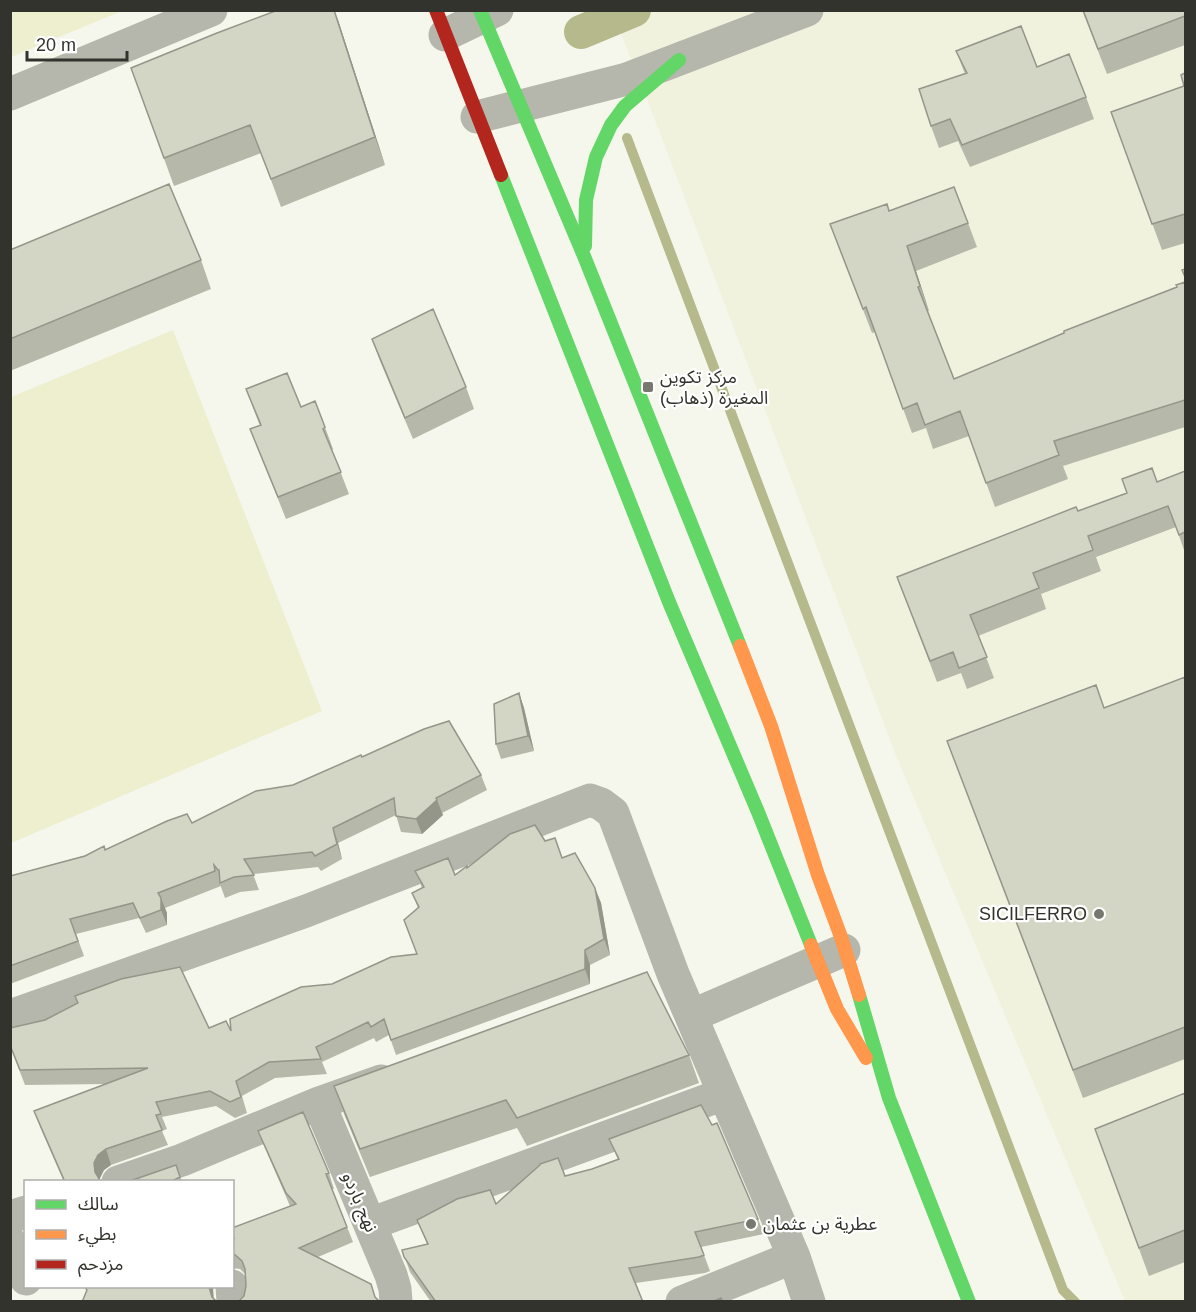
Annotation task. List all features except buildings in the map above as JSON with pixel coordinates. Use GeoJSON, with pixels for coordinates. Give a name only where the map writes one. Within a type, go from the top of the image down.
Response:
{"type":"FeatureCollection","features":[{"type":"Feature","properties":{"kind":"street"},"geometry":{"type":"LineString","coordinates":[[10,94],[211,10]]}},
{"type":"Feature","properties":{"kind":"street"},"geometry":{"type":"LineString","coordinates":[[477,117],[627,79],[807,10]]}},
{"type":"Feature","properties":{"kind":"street"},"geometry":{"type":"LineString","coordinates":[[889,1098],[837,1009],[831,956],[818,875],[771,726],[715,581],[522,106],[487,13],[440,23],[669,602],[758,812],[831,956],[867,1020],[889,1098],[969,1302]]}},
{"type":"Feature","properties":{"kind":"street"},"geometry":{"type":"LineString","coordinates":[[584,256],[586,200],[596,157],[611,124],[626,106],[679,60]]}},
{"type":"Feature","properties":{"kind":"street"},"geometry":{"type":"LineString","coordinates":[[10,1016],[306,911],[590,800],[601,804],[613,813],[662,978],[691,1016],[794,1257],[809,1302]]}},
{"type":"Feature","properties":{"kind":"street"},"geometry":{"type":"LineString","coordinates":[[691,1016],[831,956]]}},
{"type":"Feature","properties":{"kind":"street"},"geometry":{"type":"LineString","coordinates":[[131,1180],[187,1171],[319,1103],[407,1071]]}},
{"type":"Feature","properties":{"kind":"street"},"geometry":{"type":"LineString","coordinates":[[370,1224],[724,1094]]}},
{"type":"Feature","properties":{"kind":"street","name":"نهج باردو"},"geometry":{"type":"LineString","coordinates":[[319,1103],[391,1275],[396,1302]]}},
{"type":"Feature","properties":{"kind":"street"},"geometry":{"type":"LineString","coordinates":[[10,1242],[24,1274]]}},
{"type":"Feature","properties":{"kind":"street"},"geometry":{"type":"LineString","coordinates":[[682,1302],[794,1257]]}},
{"type":"Feature","properties":{"kind":"street"},"geometry":{"type":"LineString","coordinates":[[28,1288],[34,1302]]}},
{"type":"Feature","properties":{"kind":"shaded area"},"geometry":{"type":"Polygon","coordinates":[[[11,10],[122,10],[122,11],[11,57],[11,10]]]}},
{"type":"Feature","properties":{"kind":"shaded area"},"geometry":{"type":"Polygon","coordinates":[[[612,11],[1185,11],[1185,1301],[1125,1301],[895,753],[612,11]]]}},
{"type":"Feature","properties":{"kind":"shaded area"},"geometry":{"type":"Polygon","coordinates":[[[173,330],[322,711],[11,843],[11,397],[173,330]]]}},
{"type":"Feature","properties":{"kind":"waterway"},"geometry":{"type":"LineString","coordinates":[[581,32],[634,10]]}},
{"type":"Feature","properties":{"kind":"waterway"},"geometry":{"type":"LineString","coordinates":[[627,138],[1063,1290],[1075,1302]]}},
{"type":"Feature","properties":{"kind":"traffic: fast"},"geometry":{"type":"LineString","coordinates":[[480,10],[584,256],[740,646]]}},
{"type":"Feature","properties":{"kind":"traffic: fast"},"geometry":{"type":"LineString","coordinates":[[585,246],[586,200],[596,157],[611,125],[625,106],[679,60]]}},
{"type":"Feature","properties":{"kind":"traffic: fast"},"geometry":{"type":"LineString","coordinates":[[501,175],[669,602],[758,812],[811,945]]}},
{"type":"Feature","properties":{"kind":"traffic: fast"},"geometry":{"type":"LineString","coordinates":[[859,995],[889,1098],[969,1302]]}},
{"type":"Feature","properties":{"kind":"traffic: slow"},"geometry":{"type":"LineString","coordinates":[[740,646],[771,726],[859,995]]}},
{"type":"Feature","properties":{"kind":"traffic: slow"},"geometry":{"type":"LineString","coordinates":[[811,945],[837,1009],[866,1058]]}},
{"type":"Feature","properties":{"kind":"traffic: jam"},"geometry":{"type":"LineString","coordinates":[[436,10],[501,175]]}},
{"type":"Feature","properties":{"kind":"place","name":"مركز تكوين المغيرة (ذهاب)"},"geometry":{"type":"Point","coordinates":[648,387]}},
{"type":"Feature","properties":{"kind":"place","name":"SICILFERRO"},"geometry":{"type":"Point","coordinates":[1099,914]}},
{"type":"Feature","properties":{"kind":"place","name":"عطرية بن عثمان"},"geometry":{"type":"Point","coordinates":[751,1224]}}]}
